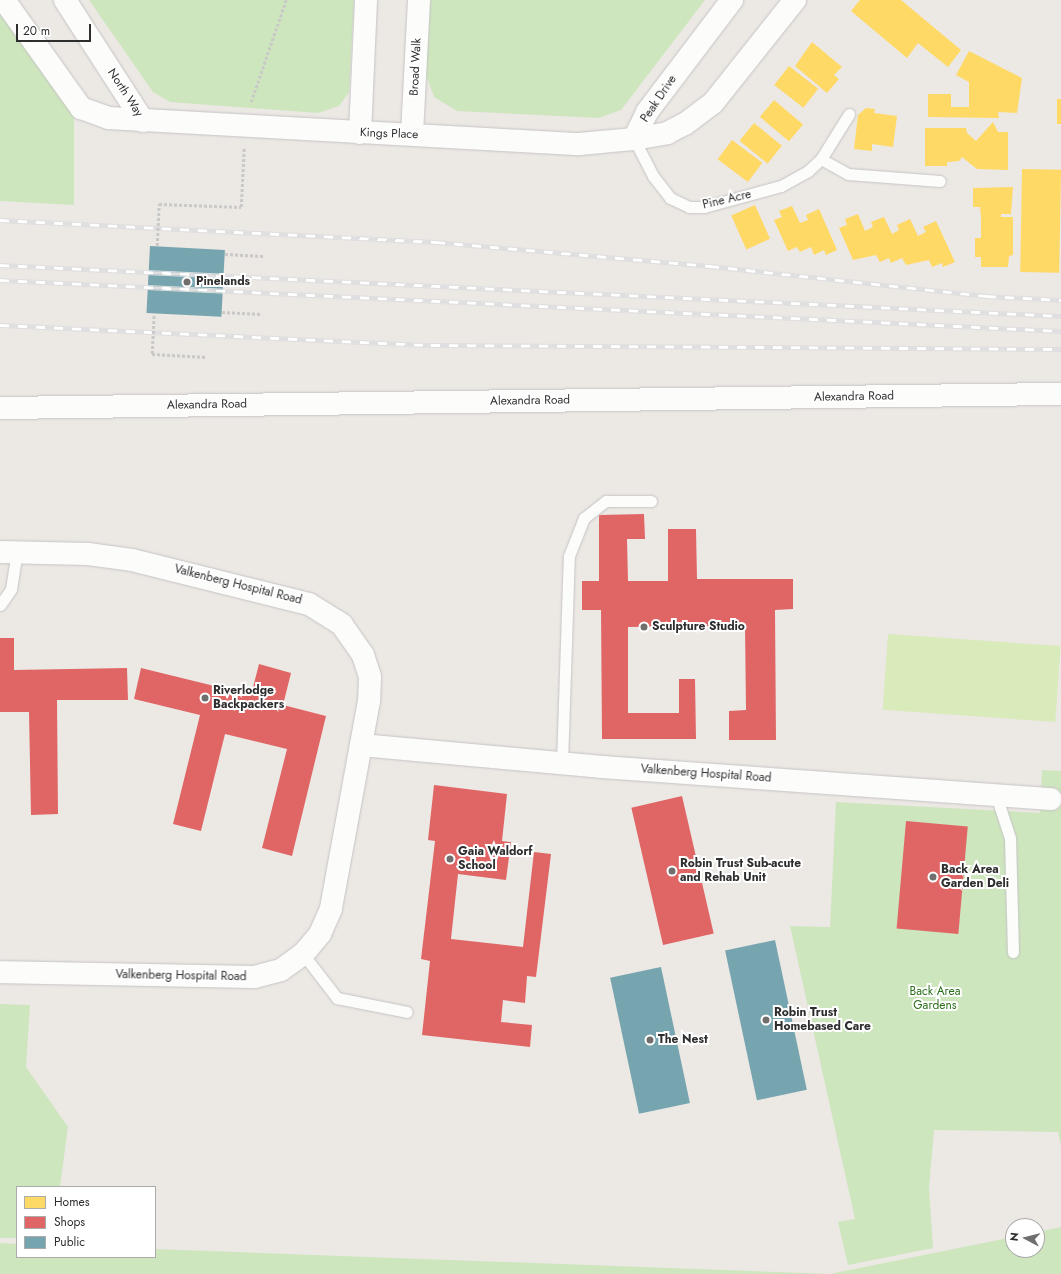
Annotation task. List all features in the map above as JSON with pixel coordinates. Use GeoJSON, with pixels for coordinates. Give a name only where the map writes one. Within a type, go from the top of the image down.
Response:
{"type":"FeatureCollection","features":[{"type":"Feature","properties":{"kind":"street","name":"North Way"},"geometry":{"type":"LineString","coordinates":[[4,0],[81,108],[108,118],[143,121]]}},
{"type":"Feature","properties":{"kind":"street","name":"North Way"},"geometry":{"type":"LineString","coordinates":[[65,0],[143,121]]}},
{"type":"Feature","properties":{"kind":"street"},"geometry":{"type":"LineString","coordinates":[[360,133],[366,0]]}},
{"type":"Feature","properties":{"kind":"street","name":"Broad Walk"},"geometry":{"type":"LineString","coordinates":[[412,134],[419,0]]}},
{"type":"Feature","properties":{"kind":"street","name":"Peak Drive"},"geometry":{"type":"LineString","coordinates":[[634,139],[648,112],[732,0]]}},
{"type":"Feature","properties":{"kind":"street","name":"Peak Drive"},"geometry":{"type":"LineString","coordinates":[[634,139],[667,133],[713,103],[795,0]]}},
{"type":"Feature","properties":{"kind":"street","name":"Kings Place"},"geometry":{"type":"LineString","coordinates":[[143,121],[579,144],[634,139]]}},
{"type":"Feature","properties":{"kind":"street","name":"Alexandra Road"},"geometry":{"type":"LineString","coordinates":[[0,408],[1061,394]]}},
{"type":"Feature","properties":{"kind":"street","name":"Valkenberg Hospital Road"},"geometry":{"type":"LineString","coordinates":[[0,972],[255,977],[281,970],[303,954],[320,934],[331,909],[361,745],[370,677],[354,640],[328,613],[287,598],[132,560],[88,554],[9,552]]}},
{"type":"Feature","properties":{"kind":"street","name":"Valkenberg Hospital Road"},"geometry":{"type":"LineString","coordinates":[[361,745],[562,763],[1051,799]]}},
{"type":"Feature","properties":{"kind":"lane","name":"Pine Acre"},"geometry":{"type":"LineString","coordinates":[[634,139],[653,176],[670,198],[689,207],[704,207],[781,186],[821,159],[849,114]]}},
{"type":"Feature","properties":{"kind":"lane"},"geometry":{"type":"LineString","coordinates":[[821,159],[848,174],[940,181]]}},
{"type":"Feature","properties":{"kind":"lane"},"geometry":{"type":"LineString","coordinates":[[562,763],[569,556],[584,518],[606,501],[651,501]]}},
{"type":"Feature","properties":{"kind":"lane"},"geometry":{"type":"LineString","coordinates":[[0,605],[11,589],[9,552]]}},
{"type":"Feature","properties":{"kind":"lane"},"geometry":{"type":"LineString","coordinates":[[996,795],[1010,838],[1013,952]]}},
{"type":"Feature","properties":{"kind":"lane"},"geometry":{"type":"LineString","coordinates":[[303,954],[337,998],[407,1012]]}},
{"type":"Feature","properties":{"kind":"path"},"geometry":{"type":"LineString","coordinates":[[248,109],[286,0]]}},
{"type":"Feature","properties":{"kind":"path"},"geometry":{"type":"LineString","coordinates":[[157,246],[159,204],[241,207],[244,140]]}},
{"type":"Feature","properties":{"kind":"path"},"geometry":{"type":"LineString","coordinates":[[225,254],[264,256]]}},
{"type":"Feature","properties":{"kind":"path"},"geometry":{"type":"LineString","coordinates":[[222,312],[261,314]]}},
{"type":"Feature","properties":{"kind":"path"},"geometry":{"type":"LineString","coordinates":[[154,313],[152,354],[207,357]]}},
{"type":"Feature","properties":{"kind":"green space"},"geometry":{"type":"Polygon","coordinates":[[[89,0],[354,0],[349,92],[339,106],[318,113],[170,102],[153,92],[89,0]]]}},
{"type":"Feature","properties":{"kind":"green space"},"geometry":{"type":"Polygon","coordinates":[[[428,0],[705,0],[621,110],[599,118],[457,111],[434,97],[425,72],[428,0]]]}},
{"type":"Feature","properties":{"kind":"green space"},"geometry":{"type":"Polygon","coordinates":[[[0,8],[74,110],[74,205],[0,201],[0,8]]]}},
{"type":"Feature","properties":{"kind":"green space"},"geometry":{"type":"Polygon","coordinates":[[[888,634],[1061,646],[1055,722],[883,710],[888,634]]]}},
{"type":"Feature","properties":{"kind":"green space","name":"Back Area Gardens"},"geometry":{"type":"Polygon","coordinates":[[[1042,770],[1061,771],[1061,1146],[1058,1132],[934,1130],[929,1188],[933,1248],[848,1265],[838,1222],[855,1219],[790,926],[830,927],[836,802],[1040,813],[1042,770]]]}},
{"type":"Feature","properties":{"kind":"green space"},"geometry":{"type":"Polygon","coordinates":[[[0,1004],[30,1005],[26,1067],[68,1127],[60,1186],[16,1186],[16,1238],[0,1238],[0,1004]]]}},
{"type":"Feature","properties":{"kind":"green space"},"geometry":{"type":"Polygon","coordinates":[[[1061,1227],[1061,1274],[830,1274],[1005,1239],[1005,1258],[1045,1258],[1045,1230],[1061,1227]]]}},
{"type":"Feature","properties":{"kind":"green space"},"geometry":{"type":"Polygon","coordinates":[[[0,1243],[16,1244],[16,1258],[156,1258],[156,1249],[830,1274],[0,1274],[0,1243]]]}},
{"type":"Feature","properties":{"kind":"building: Homes"},"geometry":{"type":"Polygon","coordinates":[[[860,0],[901,0],[961,50],[948,67],[918,43],[907,58],[851,11],[860,0]]]}},
{"type":"Feature","properties":{"kind":"building: Homes"},"geometry":{"type":"Polygon","coordinates":[[[812,42],[842,67],[834,75],[839,79],[827,93],[795,66],[812,42]]]}},
{"type":"Feature","properties":{"kind":"building: Homes"},"geometry":{"type":"Polygon","coordinates":[[[969,51],[1022,78],[1017,113],[998,112],[999,118],[928,117],[928,94],[951,94],[951,107],[969,107],[969,82],[956,75],[969,51]]]}},
{"type":"Feature","properties":{"kind":"building: Homes"},"geometry":{"type":"Polygon","coordinates":[[[789,66],[818,89],[803,108],[774,85],[789,66]]]}},
{"type":"Feature","properties":{"kind":"building: Homes"},"geometry":{"type":"Polygon","coordinates":[[[1057,99],[1061,99],[1061,124],[1057,124],[1057,99]]]}},
{"type":"Feature","properties":{"kind":"building: Homes"},"geometry":{"type":"Polygon","coordinates":[[[774,100],[803,124],[789,141],[760,117],[774,100]]]}},
{"type":"Feature","properties":{"kind":"building: Homes"},"geometry":{"type":"Polygon","coordinates":[[[866,108],[875,109],[874,113],[897,116],[893,147],[872,144],[872,151],[854,149],[858,115],[866,108]]]}},
{"type":"Feature","properties":{"kind":"building: Homes"},"geometry":{"type":"Polygon","coordinates":[[[993,122],[998,132],[1008,132],[1008,170],[977,169],[962,157],[959,161],[947,162],[947,166],[925,166],[925,128],[966,128],[967,133],[976,141],[993,122]]]}},
{"type":"Feature","properties":{"kind":"building: Homes"},"geometry":{"type":"Polygon","coordinates":[[[754,123],[782,146],[768,164],[740,141],[754,123]]]}},
{"type":"Feature","properties":{"kind":"building: Homes"},"geometry":{"type":"Polygon","coordinates":[[[732,140],[762,163],[748,182],[718,159],[732,140]]]}},
{"type":"Feature","properties":{"kind":"building: Homes"},"geometry":{"type":"Polygon","coordinates":[[[1022,169],[1061,170],[1059,273],[1020,272],[1022,169]]]}},
{"type":"Feature","properties":{"kind":"building: Homes"},"geometry":{"type":"Polygon","coordinates":[[[1013,187],[1011,214],[1001,214],[1001,217],[1013,217],[1013,255],[1009,256],[1008,267],[981,267],[981,257],[975,257],[975,238],[981,238],[980,207],[973,207],[973,188],[1013,187]]]}},
{"type":"Feature","properties":{"kind":"building: Homes"},"geometry":{"type":"Polygon","coordinates":[[[755,205],[770,239],[746,249],[731,216],[755,205]]]}},
{"type":"Feature","properties":{"kind":"building: Homes"},"geometry":{"type":"Polygon","coordinates":[[[792,206],[800,223],[808,220],[806,215],[819,209],[837,250],[826,255],[824,250],[814,255],[811,247],[800,252],[797,247],[788,251],[774,220],[782,217],[779,211],[792,206]]]}},
{"type":"Feature","properties":{"kind":"building: Homes"},"geometry":{"type":"Polygon","coordinates":[[[858,214],[865,231],[873,227],[871,222],[884,217],[892,234],[899,230],[897,225],[910,219],[918,236],[926,232],[923,227],[936,221],[955,262],[943,267],[942,263],[932,267],[929,260],[906,265],[902,258],[891,263],[889,258],[880,262],[876,255],[853,260],[839,228],[847,225],[845,219],[858,214]]]}},
{"type":"Feature","properties":{"kind":"building: Shops","name":"Sculpture Studio"},"geometry":{"type":"Polygon","coordinates":[[[644,514],[645,539],[627,539],[628,581],[668,581],[668,529],[696,529],[697,579],[793,579],[793,609],[775,610],[776,740],[729,740],[729,711],[746,710],[745,626],[628,627],[628,713],[679,713],[679,679],[695,679],[696,739],[602,739],[601,610],[582,610],[582,581],[599,581],[599,515],[644,514]]]}},
{"type":"Feature","properties":{"kind":"building: Shops"},"geometry":{"type":"Polygon","coordinates":[[[0,638],[14,638],[14,670],[127,668],[128,700],[57,700],[58,814],[31,815],[29,712],[0,712],[0,638]]]}},
{"type":"Feature","properties":{"kind":"building: Shops"},"geometry":{"type":"Polygon","coordinates":[[[259,664],[291,673],[283,705],[326,716],[292,856],[262,848],[287,749],[225,734],[201,831],[173,824],[200,715],[134,699],[141,668],[251,695],[259,664]]]}},
{"type":"Feature","properties":{"kind":"building: Shops"},"geometry":{"type":"Polygon","coordinates":[[[434,785],[507,794],[502,841],[511,842],[506,880],[458,874],[451,939],[523,947],[534,852],[551,854],[536,977],[527,976],[525,1003],[503,1000],[501,1022],[532,1025],[530,1047],[422,1035],[430,961],[421,959],[435,841],[428,840],[434,785]]]}},
{"type":"Feature","properties":{"kind":"building: Shops","name":"Robin Trust Sub-acute and Rehab Unit"},"geometry":{"type":"Polygon","coordinates":[[[682,796],[714,933],[663,945],[631,808],[682,796]]]}},
{"type":"Feature","properties":{"kind":"building: Shops","name":"Back Area Garden Deli"},"geometry":{"type":"Polygon","coordinates":[[[906,821],[968,826],[958,934],[897,929],[906,821]]]}},
{"type":"Feature","properties":{"kind":"building: Public"},"geometry":{"type":"Polygon","coordinates":[[[150,246],[225,250],[221,317],[146,313],[150,246]]]}},
{"type":"Feature","properties":{"kind":"building: Public","name":"Robin Trust Homebased Care"},"geometry":{"type":"Polygon","coordinates":[[[775,940],[807,1090],[757,1100],[725,951],[775,940]]]}},
{"type":"Feature","properties":{"kind":"building: Public","name":"The Nest"},"geometry":{"type":"Polygon","coordinates":[[[661,967],[690,1103],[639,1114],[610,978],[661,967]]]}},
{"type":"Feature","properties":{"kind":"railway"},"geometry":{"type":"LineString","coordinates":[[0,220],[436,242],[710,266],[987,296],[1061,300]]}},
{"type":"Feature","properties":{"kind":"railway"},"geometry":{"type":"LineString","coordinates":[[0,265],[1061,316]]}},
{"type":"Feature","properties":{"kind":"railway"},"geometry":{"type":"LineString","coordinates":[[0,280],[1061,331]]}},
{"type":"Feature","properties":{"kind":"railway"},"geometry":{"type":"LineString","coordinates":[[0,325],[431,345],[1061,349]]}},
{"type":"Feature","properties":{"kind":"place","name":"Pinelands"},"geometry":{"type":"Point","coordinates":[187,282]}},
{"type":"Feature","properties":{"kind":"place","name":"Sculpture Studio"},"geometry":{"type":"Point","coordinates":[644,627]}},
{"type":"Feature","properties":{"kind":"place","name":"Riverlodge Backpackers"},"geometry":{"type":"Point","coordinates":[205,698]}},
{"type":"Feature","properties":{"kind":"place","name":"Gaia Waldorf School"},"geometry":{"type":"Point","coordinates":[450,859]}},
{"type":"Feature","properties":{"kind":"place","name":"Robin Trust Sub-acute and Rehab Unit"},"geometry":{"type":"Point","coordinates":[672,871]}},
{"type":"Feature","properties":{"kind":"place","name":"Back Area Garden Deli"},"geometry":{"type":"Point","coordinates":[933,877]}},
{"type":"Feature","properties":{"kind":"place","name":"Robin Trust Homebased Care"},"geometry":{"type":"Point","coordinates":[766,1020]}},
{"type":"Feature","properties":{"kind":"place","name":"The Nest"},"geometry":{"type":"Point","coordinates":[650,1040]}}]}
